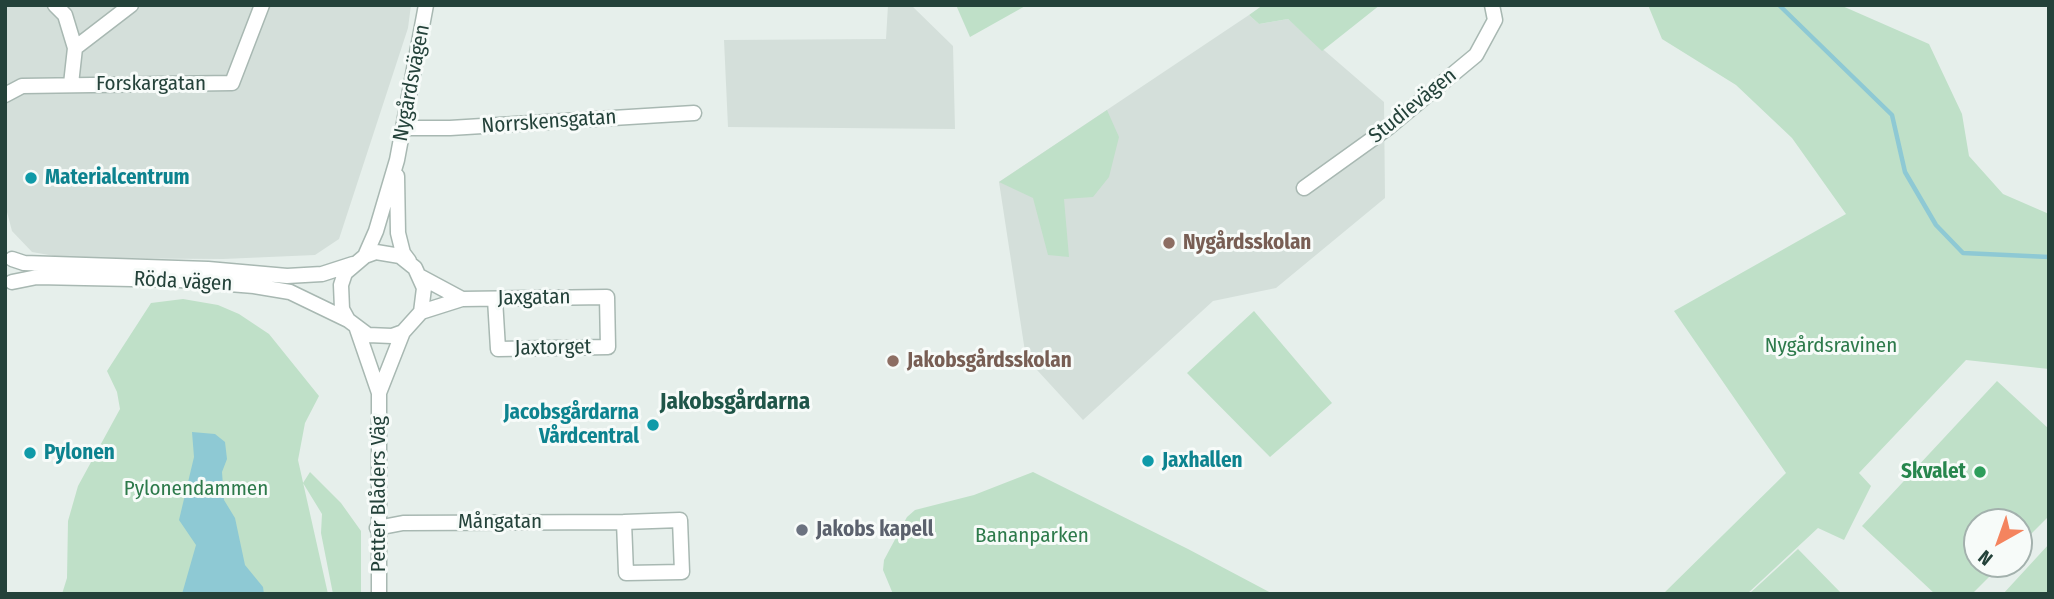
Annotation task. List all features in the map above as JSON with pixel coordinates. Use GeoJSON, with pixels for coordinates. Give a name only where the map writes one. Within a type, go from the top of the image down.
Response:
{"type":"FeatureCollection","features":[{"type":"Feature","properties":{"kind":"street","name":"Forskargatan"},"geometry":{"type":"LineString","coordinates":[[55,5],[65,15],[75,48],[71,84]]}},
{"type":"Feature","properties":{"kind":"street"},"geometry":{"type":"LineString","coordinates":[[75,48],[131,5]]}},
{"type":"Feature","properties":{"kind":"street","name":"Forskargatan"},"geometry":{"type":"LineString","coordinates":[[5,95],[22,86],[232,83],[262,5]]}},
{"type":"Feature","properties":{"kind":"street","name":"Nygårdsvägen"},"geometry":{"type":"LineString","coordinates":[[359,260],[376,230],[397,160],[426,5]]}},
{"type":"Feature","properties":{"kind":"street","name":"Studievägen"},"geometry":{"type":"LineString","coordinates":[[1304,188],[1389,127],[1476,55],[1495,20],[1492,5]]}},
{"type":"Feature","properties":{"kind":"street","name":"Norrskensgatan"},"geometry":{"type":"LineString","coordinates":[[404,128],[450,128],[694,113]]}},
{"type":"Feature","properties":{"kind":"street","name":"Nygårdsvägen"},"geometry":{"type":"LineString","coordinates":[[397,160],[398,233],[403,253],[410,262]]}},
{"type":"Feature","properties":{"kind":"street"},"geometry":{"type":"LineString","coordinates":[[388,253],[410,262],[421,277],[424,288],[421,312],[403,332],[380,337],[353,325],[342,309],[341,285],[359,260],[388,253]]}},
{"type":"Feature","properties":{"kind":"street"},"geometry":{"type":"LineString","coordinates":[[8,285],[15,266],[9,255]]}},
{"type":"Feature","properties":{"kind":"street","name":"Röda vägen"},"geometry":{"type":"LineString","coordinates":[[9,255],[24,263],[208,269],[287,276],[322,274],[359,260]]}},
{"type":"Feature","properties":{"kind":"street","name":"Röda vägen"},"geometry":{"type":"LineString","coordinates":[[8,285],[37,277],[180,280],[254,286],[290,292],[353,325]]}},
{"type":"Feature","properties":{"kind":"street","name":"Jaxgatan"},"geometry":{"type":"LineString","coordinates":[[421,277],[462,299]]}},
{"type":"Feature","properties":{"kind":"street","name":"Jaxgatan"},"geometry":{"type":"LineString","coordinates":[[421,312],[462,299],[607,297]]}},
{"type":"Feature","properties":{"kind":"street","name":"Jaxtorget"},"geometry":{"type":"LineString","coordinates":[[495,299],[498,349],[608,347],[607,297]]}},
{"type":"Feature","properties":{"kind":"street","name":"Petter Blåders Väg"},"geometry":{"type":"LineString","coordinates":[[353,325],[379,394]]}},
{"type":"Feature","properties":{"kind":"street","name":"Petter Blåders Väg"},"geometry":{"type":"LineString","coordinates":[[379,594],[379,394],[403,332]]}},
{"type":"Feature","properties":{"kind":"street","name":"Mångatan"},"geometry":{"type":"LineString","coordinates":[[377,528],[403,523],[680,520],[682,572],[626,573],[624,522]]}},
{"type":"Feature","properties":{"kind":"shaded area"},"geometry":{"type":"Polygon","coordinates":[[[5,5],[411,5],[408,28],[339,239],[315,255],[223,259],[66,258],[32,252],[12,231],[7,212],[5,5]]]}},
{"type":"Feature","properties":{"kind":"shaded area"},"geometry":{"type":"Polygon","coordinates":[[[888,5],[911,5],[953,46],[955,129],[728,127],[724,40],[886,39],[888,5]]]}},
{"type":"Feature","properties":{"kind":"shaded area","name":"Nygårdsskolan"},"geometry":{"type":"Polygon","coordinates":[[[1249,15],[1259,24],[1288,19],[1384,102],[1385,198],[1276,288],[1213,301],[1083,420],[1026,358],[999,182],[1249,15]]]}},
{"type":"Feature","properties":{"kind":"green space"},"geometry":{"type":"Polygon","coordinates":[[[956,5],[1027,5],[970,37],[956,5]]]}},
{"type":"Feature","properties":{"kind":"green space"},"geometry":{"type":"Polygon","coordinates":[[[1263,5],[1380,5],[1322,51],[1288,19],[1259,24],[1249,15],[1263,5]]]}},
{"type":"Feature","properties":{"kind":"green space","name":"Nygårdsravinen"},"geometry":{"type":"Polygon","coordinates":[[[1648,5],[1840,5],[1929,44],[1962,114],[1969,156],[2003,194],[2049,214],[2049,369],[1966,360],[1859,473],[1871,486],[1844,540],[1818,528],[1747,594],[1663,594],[1786,473],[1674,311],[1846,214],[1792,138],[1736,85],[1662,39],[1648,5]]]}},
{"type":"Feature","properties":{"kind":"green space"},"geometry":{"type":"Polygon","coordinates":[[[1107,110],[1119,137],[1109,177],[1093,197],[1064,199],[1069,257],[1048,255],[1033,198],[999,182],[1107,110]]]}},
{"type":"Feature","properties":{"kind":"green space","name":"Pylonendammen"},"geometry":{"type":"Polygon","coordinates":[[[183,299],[218,305],[239,314],[269,334],[319,396],[305,423],[298,460],[328,594],[62,594],[67,578],[68,521],[78,486],[120,409],[117,392],[107,371],[151,303],[183,299]]]}},
{"type":"Feature","properties":{"kind":"green space"},"geometry":{"type":"Polygon","coordinates":[[[1254,311],[1332,403],[1270,457],[1187,373],[1254,311]]]}},
{"type":"Feature","properties":{"kind":"green space","name":"Skvalet"},"geometry":{"type":"Polygon","coordinates":[[[1997,381],[2049,429],[2049,516],[2033,532],[2033,508],[1963,508],[1963,578],[1988,578],[1972,594],[1935,594],[1862,526],[1997,381]]]}},
{"type":"Feature","properties":{"kind":"green space"},"geometry":{"type":"Polygon","coordinates":[[[310,472],[341,503],[361,531],[361,594],[333,594],[321,533],[322,514],[303,483],[310,472]]]}},
{"type":"Feature","properties":{"kind":"green space","name":"Bananparken"},"geometry":{"type":"Polygon","coordinates":[[[1033,472],[1273,594],[893,594],[883,570],[884,560],[907,517],[915,510],[974,495],[1033,472]]]}},
{"type":"Feature","properties":{"kind":"green space"},"geometry":{"type":"Polygon","coordinates":[[[2049,544],[2049,594],[2003,594],[2018,578],[2033,578],[2033,561],[2049,544]]]}},
{"type":"Feature","properties":{"kind":"green space"},"geometry":{"type":"Polygon","coordinates":[[[1798,549],[1842,594],[1749,594],[1798,549]]]}},
{"type":"Feature","properties":{"kind":"water","name":"Pylonendammen"},"geometry":{"type":"Polygon","coordinates":[[[192,432],[215,434],[225,442],[227,459],[222,472],[224,500],[235,518],[245,565],[263,587],[264,594],[182,594],[196,545],[179,520],[194,457],[192,432]]]}},
{"type":"Feature","properties":{"kind":"waterway"},"geometry":{"type":"LineString","coordinates":[[1779,5],[1892,115],[1905,172],[1936,225],[1963,253],[2049,257]]}},
{"type":"Feature","properties":{"kind":"place","name":"Materialcentrum"},"geometry":{"type":"Point","coordinates":[31,178]}},
{"type":"Feature","properties":{"kind":"place","name":"Nygårdsskolan"},"geometry":{"type":"Point","coordinates":[1169,243]}},
{"type":"Feature","properties":{"kind":"place","name":"Jakobsgårdsskolan"},"geometry":{"type":"Point","coordinates":[893,361]}},
{"type":"Feature","properties":{"kind":"place","name":"Jacobsgårdarna Vårdcentral"},"geometry":{"type":"Point","coordinates":[653,425]}},
{"type":"Feature","properties":{"kind":"place","name":"Pylonen"},"geometry":{"type":"Point","coordinates":[30,453]}},
{"type":"Feature","properties":{"kind":"place","name":"Jaxhallen"},"geometry":{"type":"Point","coordinates":[1148,461]}},
{"type":"Feature","properties":{"kind":"place","name":"Skvalet"},"geometry":{"type":"Point","coordinates":[1980,472]}},
{"type":"Feature","properties":{"kind":"place","name":"Jakobs kapell"},"geometry":{"type":"Point","coordinates":[802,530]}},
{"type":"Feature","properties":{"kind":"district","name":"Jakobsgårdarna"},"geometry":{"type":"Point","coordinates":[735,403]}}]}
